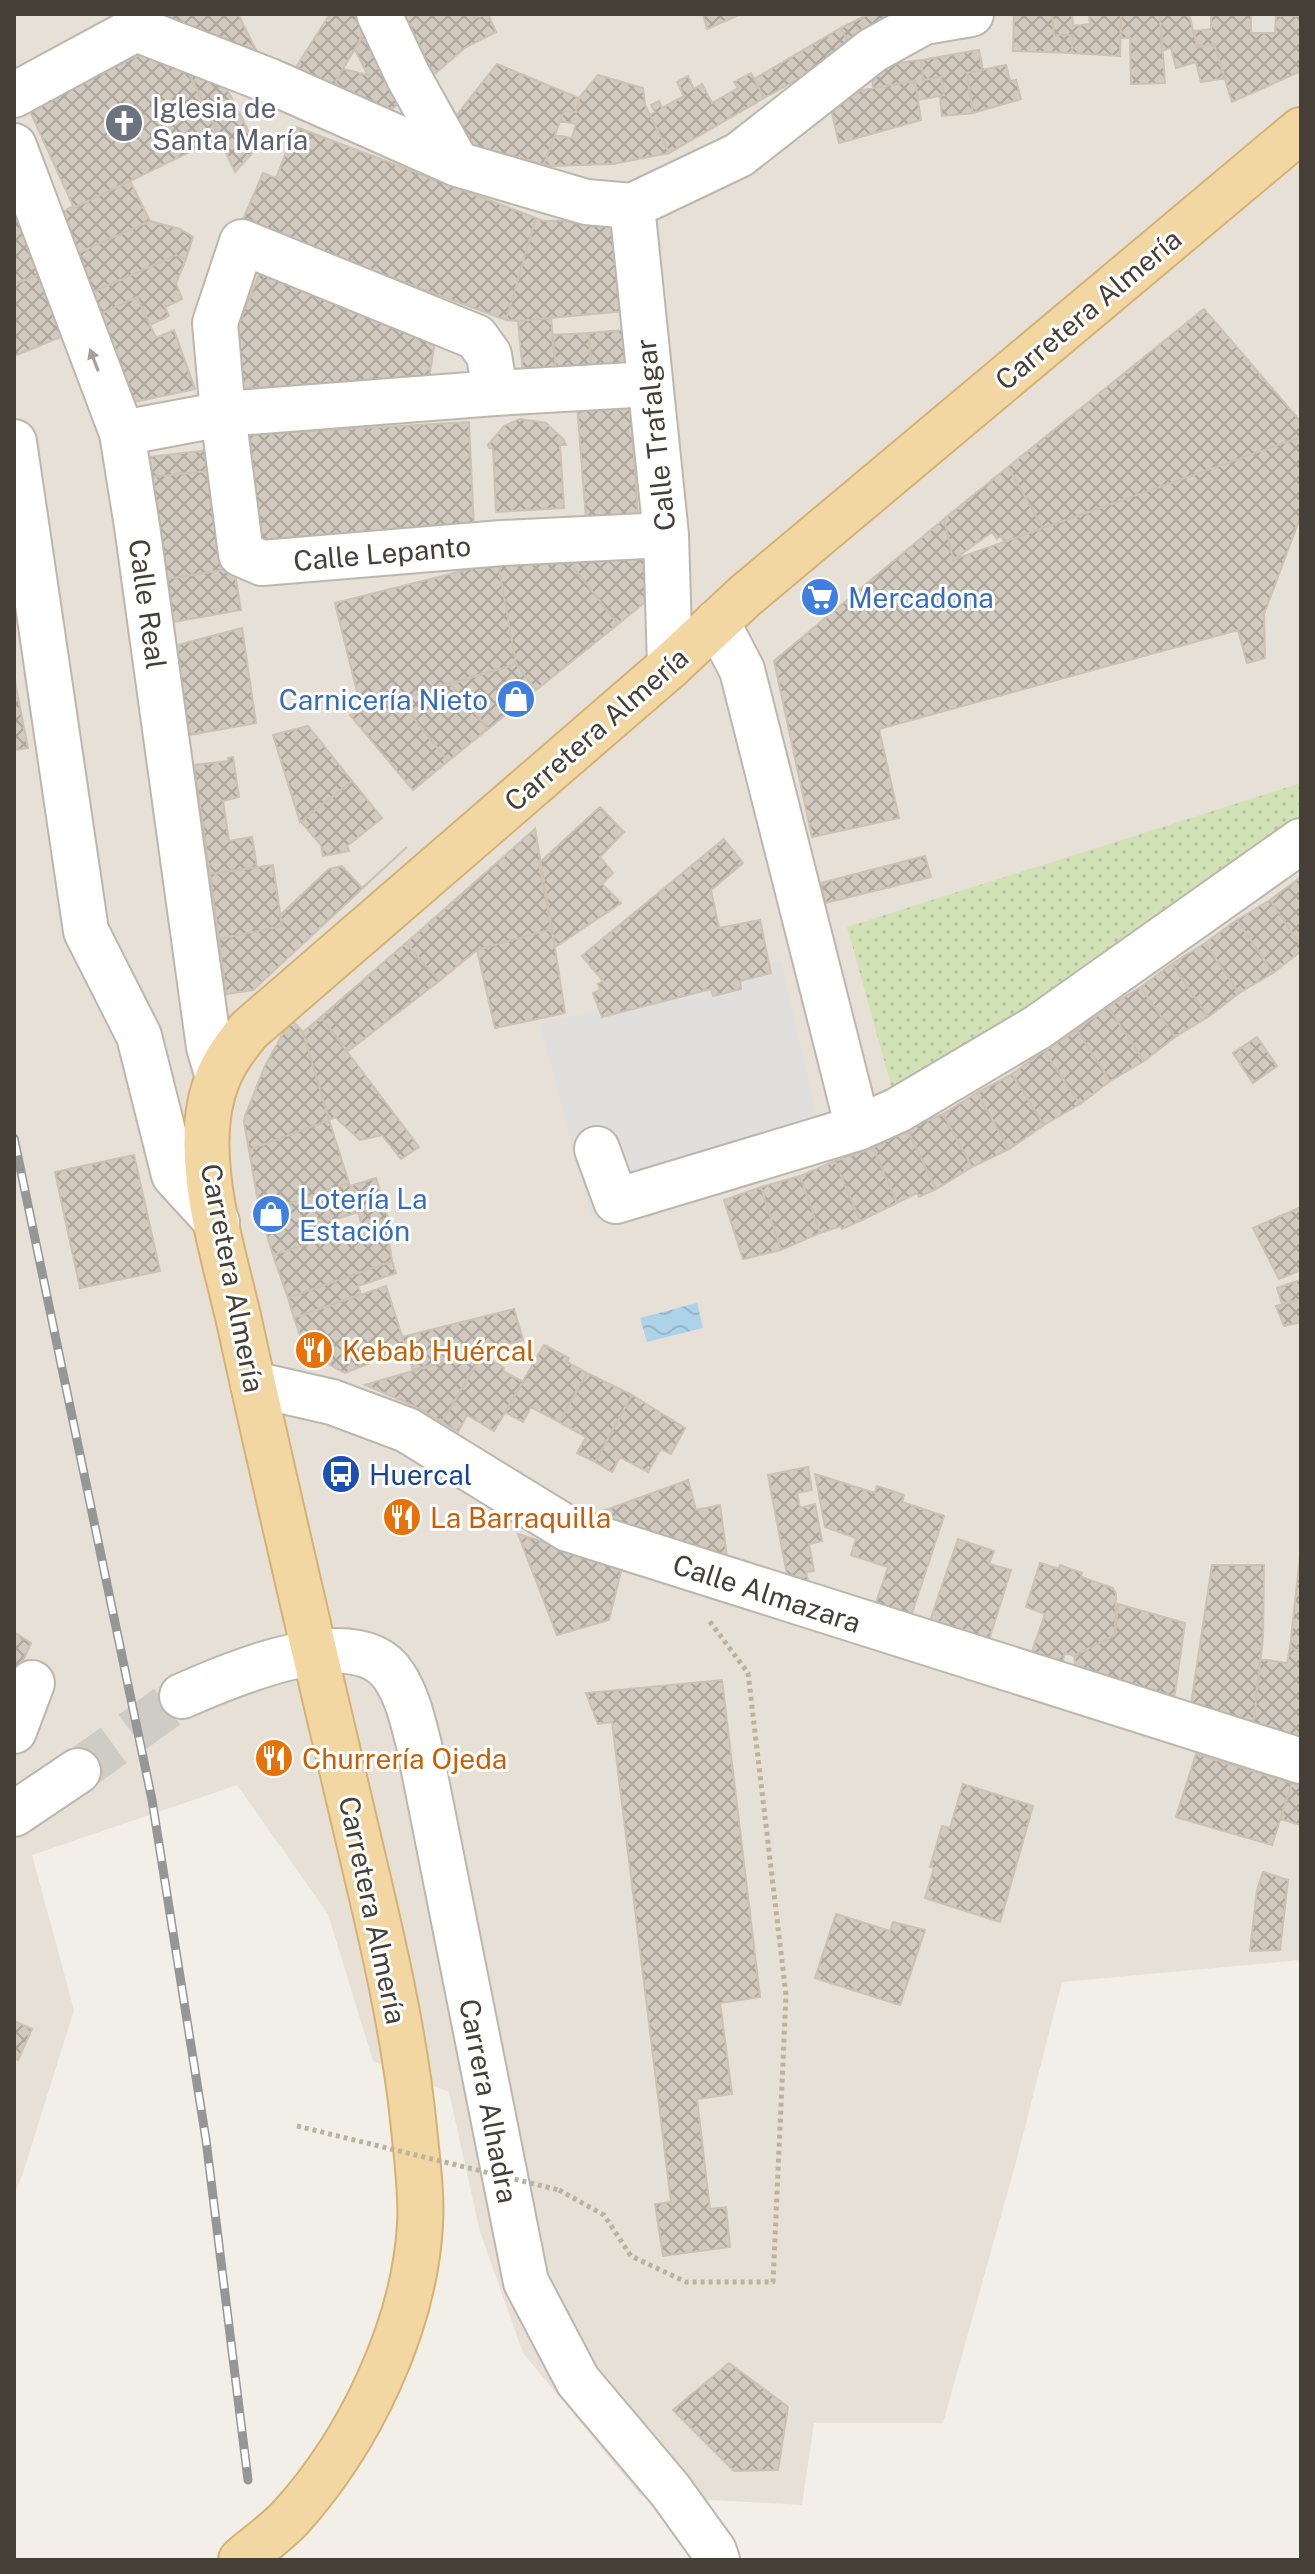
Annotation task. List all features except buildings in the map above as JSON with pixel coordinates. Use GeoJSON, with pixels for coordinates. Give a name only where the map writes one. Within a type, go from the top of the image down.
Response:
{"type":"FeatureCollection","features":[{"type":"Feature","properties":{"kind":"main road","name":"Carretera Almería"},"geometry":{"type":"LineString","coordinates":[[241,2560],[288,2520],[317,2484],[352,2431],[400,2329],[414,2272],[420,2226],[410,2086],[383,1942],[212,1197],[208,1120],[218,1077],[230,1054],[249,1030],[717,622],[1301,130]]}},
{"type":"Feature","properties":{"kind":"street"},"geometry":{"type":"LineString","coordinates":[[379,14],[408,76],[457,164]]}},
{"type":"Feature","properties":{"kind":"street"},"geometry":{"type":"LineString","coordinates":[[14,95],[132,21],[457,164],[586,202],[632,206],[739,155],[873,50],[924,18],[971,14]]}},
{"type":"Feature","properties":{"kind":"street","name":"Calle Real"},"geometry":{"type":"LineString","coordinates":[[14,146],[122,433],[209,1047],[218,1077]]}},
{"type":"Feature","properties":{"kind":"street","name":"Calle Trafalgar"},"geometry":{"type":"LineString","coordinates":[[632,206],[666,535],[670,666]]}},
{"type":"Feature","properties":{"kind":"street"},"geometry":{"type":"LineString","coordinates":[[223,414],[215,323],[242,242],[476,337],[489,355],[495,393]]}},
{"type":"Feature","properties":{"kind":"street"},"geometry":{"type":"LineString","coordinates":[[122,433],[223,414],[650,384]]}},
{"type":"Feature","properties":{"kind":"street","name":"Calle Lepanto"},"geometry":{"type":"LineString","coordinates":[[223,414],[241,554],[262,563],[502,543],[666,535]]}},
{"type":"Feature","properties":{"kind":"street"},"geometry":{"type":"LineString","coordinates":[[14,442],[86,931],[139,1036],[174,1175],[217,1222]]}},
{"type":"Feature","properties":{"kind":"street"},"geometry":{"type":"LineString","coordinates":[[717,622],[742,670],[858,1128]]}},
{"type":"Feature","properties":{"kind":"street"},"geometry":{"type":"LineString","coordinates":[[597,1149],[616,1201],[858,1128],[898,1110],[1038,1027],[1301,841]]}},
{"type":"Feature","properties":{"kind":"street","name":"Calle Almazara"},"geometry":{"type":"LineString","coordinates":[[253,1384],[332,1402],[407,1430],[568,1529],[1301,1761]]}},
{"type":"Feature","properties":{"kind":"street","name":"Carrera Alhadra"},"geometry":{"type":"LineString","coordinates":[[182,1696],[233,1673],[315,1652],[339,1650],[369,1655],[393,1674],[411,1712],[526,2282],[578,2381],[670,2490],[714,2551],[717,2560]]}},
{"type":"Feature","properties":{"kind":"street"},"geometry":{"type":"LineString","coordinates":[[14,1731],[32,1683]]}},
{"type":"Feature","properties":{"kind":"street"},"geometry":{"type":"LineString","coordinates":[[14,1814],[78,1771]]}},
{"type":"Feature","properties":{"kind":"path"},"geometry":{"type":"LineString","coordinates":[[297,2126],[559,2190],[604,2215],[631,2256],[686,2282],[773,2282],[786,1995],[748,1673],[702,1610],[703,1572]]}},
{"type":"Feature","properties":{"kind":"shaded area"},"geometry":{"type":"Polygon","coordinates":[[[14,14],[1301,14],[1301,1960],[1062,1982],[1016,2162],[943,2423],[814,2423],[802,2505],[641,2496],[523,2353],[480,2232],[449,2092],[373,2061],[328,1914],[237,1785],[32,1855],[74,2010],[14,2195],[14,14]]]}},
{"type":"Feature","properties":{"kind":"shaded area"},"geometry":{"type":"Polygon","coordinates":[[[781,961],[824,1146],[592,1220],[540,1025],[781,961]]]}},
{"type":"Feature","properties":{"kind":"green space"},"geometry":{"type":"Polygon","coordinates":[[[1301,783],[1301,841],[898,1110],[847,927],[1301,783]]]}},
{"type":"Feature","properties":{"kind":"water"},"geometry":{"type":"Polygon","coordinates":[[[697,1303],[703,1328],[647,1342],[640,1318],[697,1303]]]}},
{"type":"Feature","properties":{"kind":"tunnel"},"geometry":{"type":"LineString","coordinates":[[78,1771],[182,1696]]}},
{"type":"Feature","properties":{"kind":"railway"},"geometry":{"type":"LineString","coordinates":[[14,1138],[152,1800],[206,2140],[248,2480]]}},
{"type":"Feature","properties":{"kind":"place","name":"Iglesia de Santa María"},"geometry":{"type":"Point","coordinates":[124,123]}},
{"type":"Feature","properties":{"kind":"place","name":"Mercadona"},"geometry":{"type":"Point","coordinates":[820,597]}},
{"type":"Feature","properties":{"kind":"place","name":"Carnicería Nieto"},"geometry":{"type":"Point","coordinates":[516,699]}},
{"type":"Feature","properties":{"kind":"place","name":"Lotería La Estación"},"geometry":{"type":"Point","coordinates":[271,1214]}},
{"type":"Feature","properties":{"kind":"place","name":"Kebab Huércal"},"geometry":{"type":"Point","coordinates":[314,1350]}},
{"type":"Feature","properties":{"kind":"place","name":"Huercal"},"geometry":{"type":"Point","coordinates":[341,1474]}},
{"type":"Feature","properties":{"kind":"place","name":"La Barraquilla"},"geometry":{"type":"Point","coordinates":[402,1517]}},
{"type":"Feature","properties":{"kind":"place","name":"Churrería Ojeda"},"geometry":{"type":"Point","coordinates":[274,1758]}}]}
